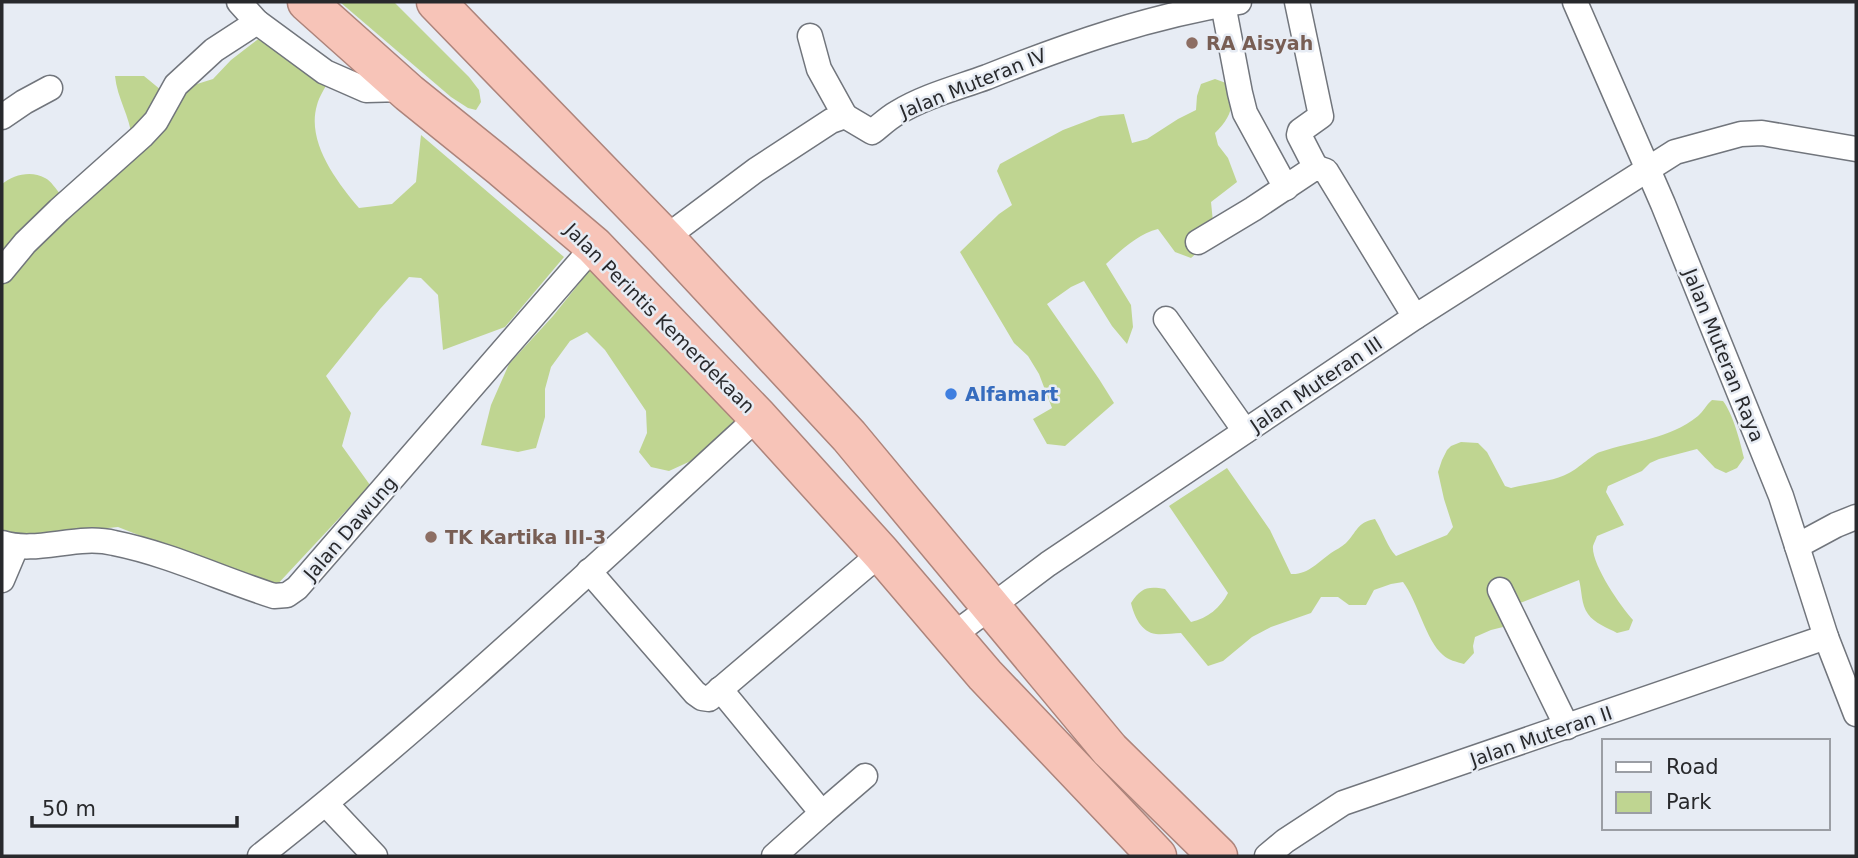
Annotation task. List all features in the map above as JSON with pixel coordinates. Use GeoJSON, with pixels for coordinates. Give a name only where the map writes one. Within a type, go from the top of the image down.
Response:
{"type":"FeatureCollection","features":[{"type":"Feature","properties":{"kind":"highway","name":"Jalan Perintis Kemerdekaan"},"geometry":{"type":"LineString","coordinates":[[307,2],[404,89],[594,246],[758,417],[881,553],[985,676],[1157,856]]}},
{"type":"Feature","properties":{"kind":"highway"},"geometry":{"type":"LineString","coordinates":[[436,2],[664,238],[849,436],[1110,750],[1218,856]]}},
{"type":"Feature","properties":{"kind":"street"},"geometry":{"type":"LineString","coordinates":[[239,2],[257,22],[325,72],[366,90],[404,89]]}},
{"type":"Feature","properties":{"kind":"street"},"geometry":{"type":"LineString","coordinates":[[1297,2],[1321,116],[1300,131],[1299,135],[1316,168],[1326,172],[1415,317]]}},
{"type":"Feature","properties":{"kind":"street","name":"Jalan Muteran Raya"},"geometry":{"type":"LineString","coordinates":[[1575,2],[1648,170],[1781,496],[1826,637],[1856,714]]}},
{"type":"Feature","properties":{"kind":"street"},"geometry":{"type":"LineString","coordinates":[[1231,3],[1240,93],[1245,113],[1286,188]]}},
{"type":"Feature","properties":{"kind":"street","name":"Jalan Muteran IV"},"geometry":{"type":"LineString","coordinates":[[845,116],[872,132],[896,113],[927,98],[1059,48],[1167,15],[1181,7],[1231,3]]}},
{"type":"Feature","properties":{"kind":"street"},"geometry":{"type":"LineString","coordinates":[[2,271],[25,243],[59,210],[142,136],[156,121],[176,85],[214,50],[257,22]]}},
{"type":"Feature","properties":{"kind":"street"},"geometry":{"type":"LineString","coordinates":[[664,238],[757,170],[831,121],[845,116],[819,69],[810,36]]}},
{"type":"Feature","properties":{"kind":"street"},"geometry":{"type":"LineString","coordinates":[[2,117],[50,88]]}},
{"type":"Feature","properties":{"kind":"street","name":"Jalan Muteran III"},"geometry":{"type":"LineString","coordinates":[[989,607],[1048,564],[1415,317],[1675,152],[1741,134],[1762,132],[1856,149]]}},
{"type":"Feature","properties":{"kind":"street"},"geometry":{"type":"LineString","coordinates":[[1198,242],[1316,168]]}},
{"type":"Feature","properties":{"kind":"street","name":"Jalan Dawung"},"geometry":{"type":"LineString","coordinates":[[9,545],[87,540],[113,542],[274,596],[287,595],[297,588],[594,246]]}},
{"type":"Feature","properties":{"kind":"street"},"geometry":{"type":"LineString","coordinates":[[1166,319],[1245,431]]}},
{"type":"Feature","properties":{"kind":"street"},"geometry":{"type":"LineString","coordinates":[[260,856],[415,728],[758,417]]}},
{"type":"Feature","properties":{"kind":"street"},"geometry":{"type":"LineString","coordinates":[[1797,546],[1856,517]]}},
{"type":"Feature","properties":{"kind":"street"},"geometry":{"type":"LineString","coordinates":[[2,580],[9,545]]}},
{"type":"Feature","properties":{"kind":"street"},"geometry":{"type":"LineString","coordinates":[[589,571],[695,693],[709,699],[881,553]]}},
{"type":"Feature","properties":{"kind":"street"},"geometry":{"type":"LineString","coordinates":[[1500,590],[1567,727]]}},
{"type":"Feature","properties":{"kind":"street"},"geometry":{"type":"LineString","coordinates":[[953,636],[989,607]]}},
{"type":"Feature","properties":{"kind":"street","name":"Jalan Muteran II"},"geometry":{"type":"LineString","coordinates":[[1267,856],[1343,803],[1826,637]]}},
{"type":"Feature","properties":{"kind":"street"},"geometry":{"type":"LineString","coordinates":[[720,689],[822,813]]}},
{"type":"Feature","properties":{"kind":"street"},"geometry":{"type":"LineString","coordinates":[[783,853],[822,813],[865,776]]}},
{"type":"Feature","properties":{"kind":"street"},"geometry":{"type":"LineString","coordinates":[[326,804],[374,856]]}},
{"type":"Feature","properties":{"kind":"green space"},"geometry":{"type":"Polygon","coordinates":[[[340,2],[394,2],[479,90],[481,102],[476,110],[451,97],[340,2]]]}},
{"type":"Feature","properties":{"kind":"green space"},"geometry":{"type":"Polygon","coordinates":[[[261,37],[329,80],[317,105],[316,133],[333,174],[359,208],[392,204],[416,182],[421,135],[564,257],[505,327],[443,350],[438,295],[421,278],[409,277],[380,309],[326,376],[351,413],[342,446],[370,485],[274,588],[118,527],[17,537],[2,533],[2,184],[17,176],[34,174],[47,179],[61,195],[132,139],[115,76],[144,76],[161,90],[181,89],[213,79],[231,60],[261,37]]]}},
{"type":"Feature","properties":{"kind":"green space"},"geometry":{"type":"Polygon","coordinates":[[[1215,79],[1226,83],[1231,97],[1231,110],[1215,133],[1218,145],[1228,158],[1237,182],[1211,202],[1214,232],[1207,244],[1191,258],[1175,252],[1158,229],[1151,231],[1124,248],[1106,264],[1131,305],[1133,327],[1127,344],[1112,326],[1084,281],[1047,304],[1114,403],[1065,446],[1047,444],[1033,419],[1052,408],[1039,374],[1028,356],[1014,343],[960,252],[1012,205],[997,171],[1000,164],[1063,130],[1100,116],[1124,114],[1132,143],[1147,139],[1196,110],[1201,84],[1215,79]]]}},
{"type":"Feature","properties":{"kind":"green space"},"geometry":{"type":"Polygon","coordinates":[[[593,266],[740,416],[721,438],[693,460],[669,471],[651,467],[639,452],[647,433],[646,411],[605,350],[587,332],[570,341],[551,367],[545,389],[545,417],[536,448],[518,452],[481,445],[491,405],[509,364],[553,316],[593,266]]]}},
{"type":"Feature","properties":{"kind":"green space"},"geometry":{"type":"Polygon","coordinates":[[[1712,400],[1723,401],[1733,420],[1744,458],[1737,468],[1726,473],[1715,468],[1697,449],[1659,459],[1642,471],[1608,486],[1606,492],[1624,525],[1597,536],[1593,546],[1594,554],[1608,585],[1633,620],[1629,630],[1617,633],[1591,617],[1584,606],[1579,580],[1520,603],[1515,624],[1475,637],[1474,653],[1464,664],[1447,658],[1437,649],[1403,582],[1374,590],[1366,605],[1349,605],[1338,597],[1321,597],[1311,613],[1271,627],[1252,637],[1223,661],[1208,666],[1181,633],[1151,633],[1142,627],[1134,613],[1131,603],[1141,591],[1149,588],[1165,589],[1191,622],[1208,615],[1225,598],[1228,593],[1169,506],[1227,468],[1270,530],[1291,574],[1297,574],[1343,546],[1361,525],[1369,520],[1375,519],[1396,556],[1447,535],[1453,527],[1438,472],[1451,446],[1461,442],[1478,443],[1487,452],[1505,486],[1511,488],[1562,476],[1600,452],[1675,430],[1698,416],[1712,400]]]}},
{"type":"Feature","properties":{"kind":"place","name":"RA Aisyah"},"geometry":{"type":"Point","coordinates":[1192,43]}},
{"type":"Feature","properties":{"kind":"place","name":"Alfamart"},"geometry":{"type":"Point","coordinates":[951,394]}},
{"type":"Feature","properties":{"kind":"place","name":"TK Kartika III-3"},"geometry":{"type":"Point","coordinates":[431,537]}}]}
